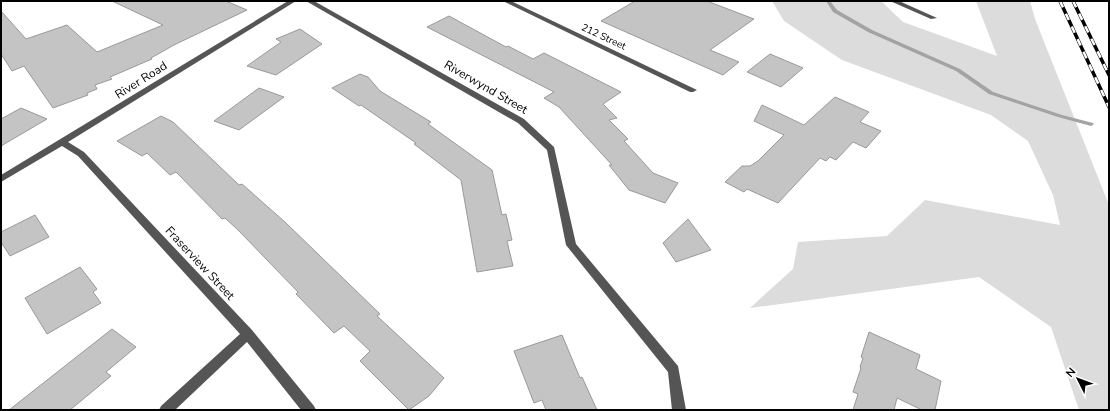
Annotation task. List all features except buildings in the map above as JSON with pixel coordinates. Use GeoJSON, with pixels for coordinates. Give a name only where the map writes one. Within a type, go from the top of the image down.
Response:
{"type":"FeatureCollection","features":[{"type":"Feature","properties":{"kind":"street","name":"River Road"},"geometry":{"type":"LineString","coordinates":[[1,179],[63,143],[291,1]]}},
{"type":"Feature","properties":{"kind":"street","name":"Riverwynd Street"},"geometry":{"type":"LineString","coordinates":[[309,1],[522,121],[551,149],[571,245],[674,370],[679,410]]}},
{"type":"Feature","properties":{"kind":"street","name":"212 Street"},"geometry":{"type":"LineString","coordinates":[[506,1],[693,90]]}},
{"type":"Feature","properties":{"kind":"street"},"geometry":{"type":"LineString","coordinates":[[893,1],[933,18]]}},
{"type":"Feature","properties":{"kind":"street","name":"Fraserview Street"},"geometry":{"type":"LineString","coordinates":[[63,143],[81,154],[248,334],[309,410]]}},
{"type":"Feature","properties":{"kind":"street"},"geometry":{"type":"LineString","coordinates":[[166,410],[248,334]]}},
{"type":"Feature","properties":{"kind":"shaded area"},"geometry":{"type":"Polygon","coordinates":[[[772,1],[881,1],[903,22],[997,56],[976,1],[1030,1],[1035,19],[1109,205],[1109,410],[1079,410],[1051,327],[979,277],[750,308],[793,269],[798,242],[887,236],[925,200],[1060,225],[1053,195],[1028,141],[991,115],[842,60],[784,21],[772,1]]]}},
{"type":"Feature","properties":{"kind":"waterway"},"geometry":{"type":"LineString","coordinates":[[828,1],[835,11],[870,31],[958,70],[991,93],[1060,116],[1091,124]]}},
{"type":"Feature","properties":{"kind":"railway"},"geometry":{"type":"LineString","coordinates":[[1060,1],[1109,107]]}},
{"type":"Feature","properties":{"kind":"railway"},"geometry":{"type":"LineString","coordinates":[[1073,1],[1109,75]]}}]}
